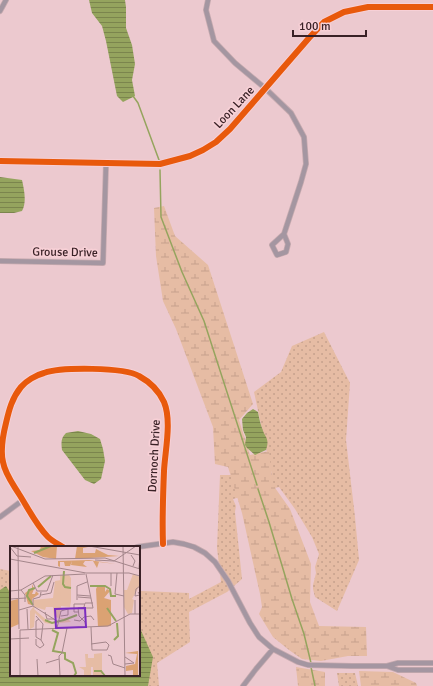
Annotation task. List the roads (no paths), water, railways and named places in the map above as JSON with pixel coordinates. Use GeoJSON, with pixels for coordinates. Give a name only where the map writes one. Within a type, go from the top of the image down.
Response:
{"type":"FeatureCollection","features":[{"type":"Feature","properties":{"kind":"street"},"geometry":{"type":"LineString","coordinates":[[0,11],[6,0]]}},
{"type":"Feature","properties":{"kind":"street"},"geometry":{"type":"LineString","coordinates":[[208,0],[206,10],[214,41],[235,63],[266,89],[291,113],[304,137],[306,164],[284,234],[272,245],[277,255],[286,252],[288,244],[284,234]]}},
{"type":"Feature","properties":{"kind":"street","name":"Loon Lane"},"geometry":{"type":"LineString","coordinates":[[0,162],[160,164],[190,156],[216,142],[230,129],[324,22],[344,12],[368,7],[433,7]]}},
{"type":"Feature","properties":{"kind":"street","name":"Grouse Drive"},"geometry":{"type":"LineString","coordinates":[[0,261],[103,263],[106,164]]}},
{"type":"Feature","properties":{"kind":"street","name":"Dornoch Drive"},"geometry":{"type":"LineString","coordinates":[[62,546],[49,537],[39,524],[7,474],[2,462],[4,432],[12,401],[21,387],[32,378],[43,373],[59,370],[117,370],[138,375],[149,382],[158,392],[164,404],[168,430],[163,492],[163,544]]}},
{"type":"Feature","properties":{"kind":"street"},"geometry":{"type":"LineString","coordinates":[[0,517],[23,500]]}},
{"type":"Feature","properties":{"kind":"street"},"geometry":{"type":"LineString","coordinates":[[140,547],[173,542],[194,547],[205,553],[215,562],[228,581],[250,623],[259,636],[274,649],[298,662],[308,665],[331,666],[388,666],[398,663],[433,663]]}},
{"type":"Feature","properties":{"kind":"street"},"geometry":{"type":"LineString","coordinates":[[243,686],[274,649]]}},
{"type":"Feature","properties":{"kind":"street"},"geometry":{"type":"LineString","coordinates":[[388,666],[398,670],[433,670]]}},
{"type":"Feature","properties":{"kind":"waterway"},"geometry":{"type":"LineString","coordinates":[[133,96],[138,103],[159,160]]}},
{"type":"Feature","properties":{"kind":"waterway"},"geometry":{"type":"LineString","coordinates":[[160,170],[161,217],[182,272],[204,321],[257,485]]}},
{"type":"Feature","properties":{"kind":"waterway"},"geometry":{"type":"LineString","coordinates":[[258,489],[304,634],[311,663]]}},
{"type":"Feature","properties":{"kind":"waterway"},"geometry":{"type":"LineString","coordinates":[[311,667],[315,686]]}}]}
